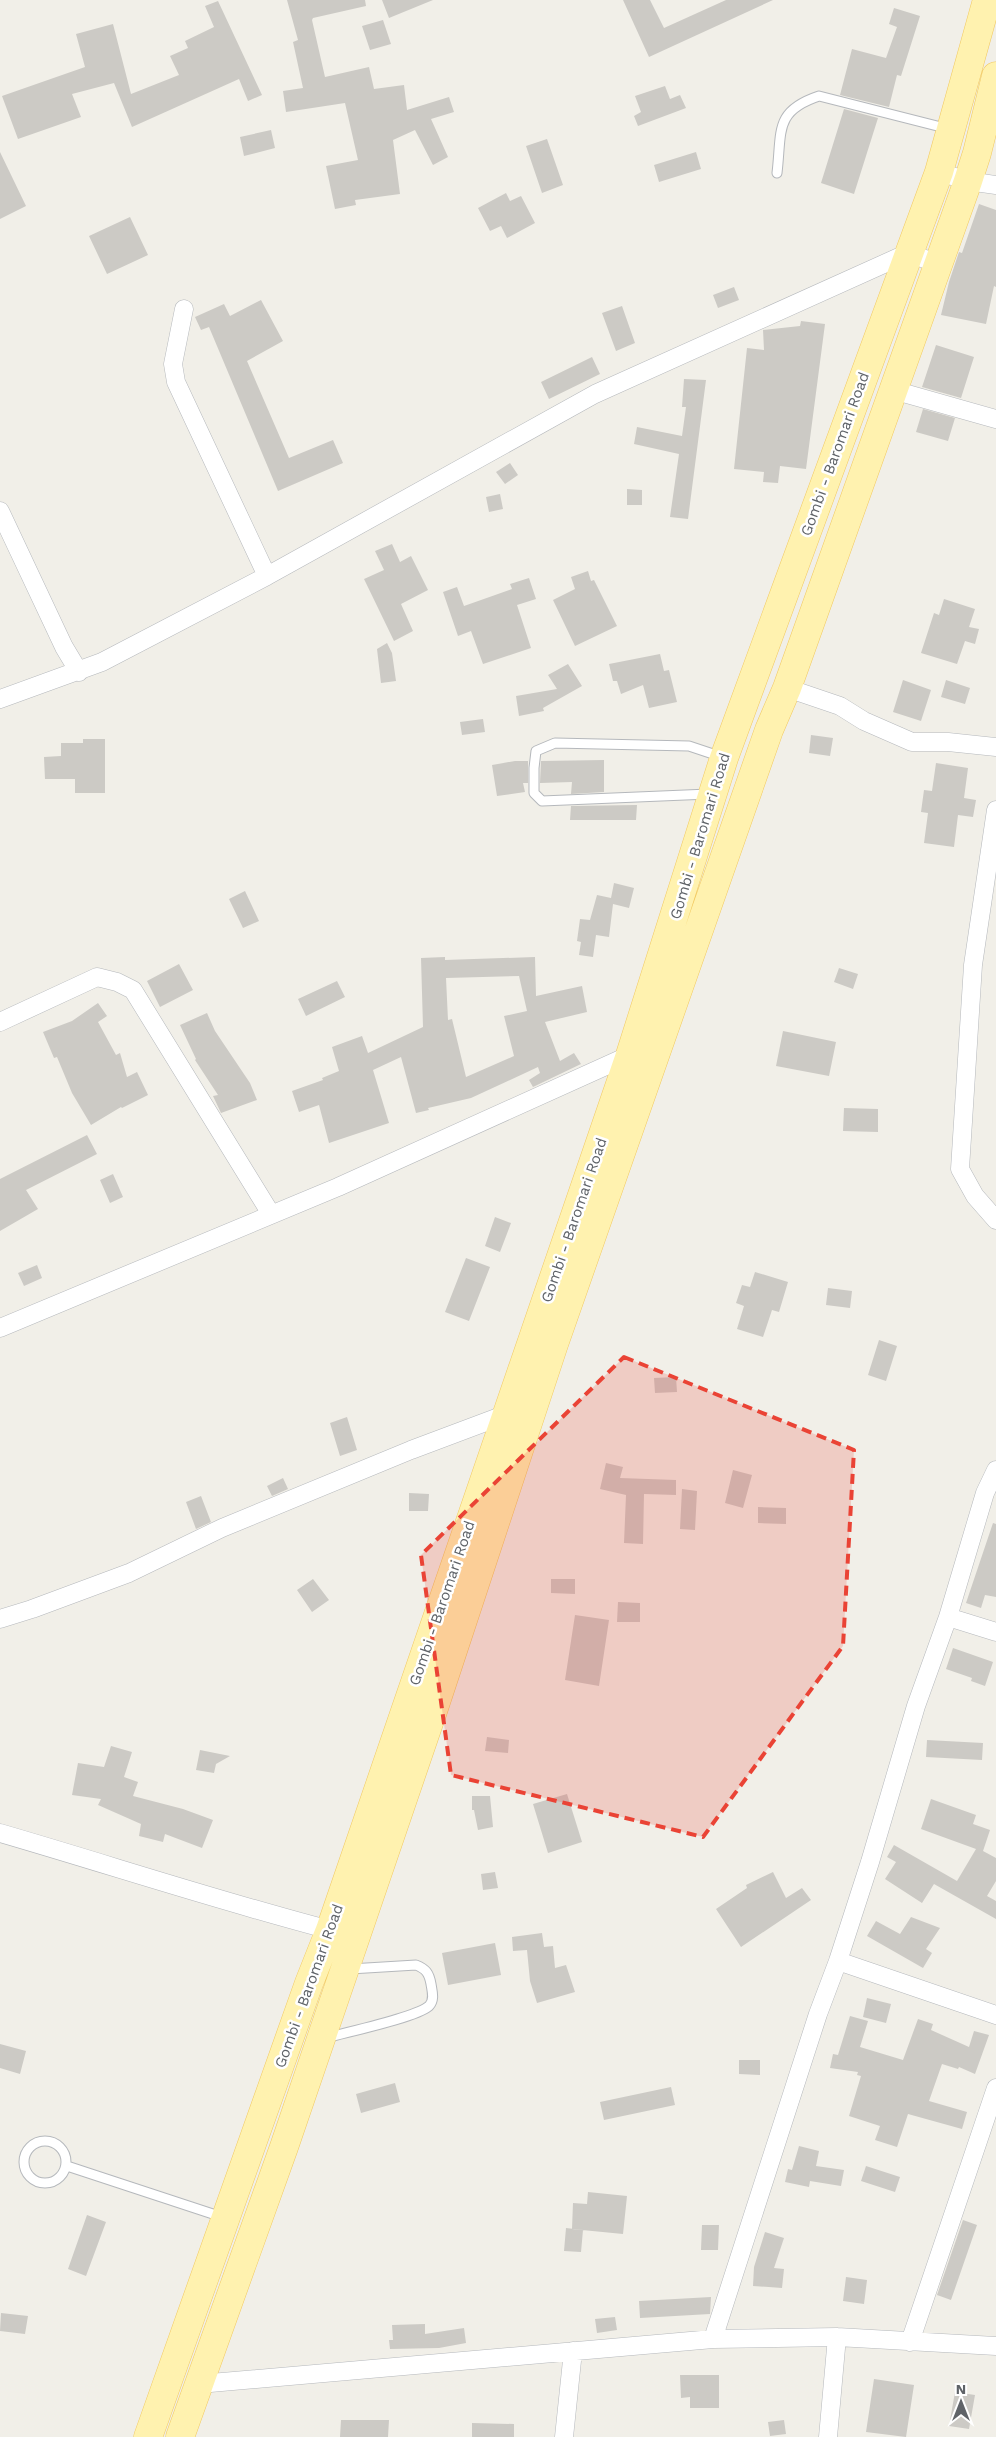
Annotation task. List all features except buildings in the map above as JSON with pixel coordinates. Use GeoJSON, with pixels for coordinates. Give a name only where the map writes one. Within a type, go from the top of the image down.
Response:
{"type":"FeatureCollection","features":[{"type":"Feature","properties":{"kind":"main road","name":"Gombi - Baromari Road"},"geometry":{"type":"LineString","coordinates":[[180,2437],[344,1970],[544,1340],[630,1055],[724,758],[939,172],[988,0]]}},
{"type":"Feature","properties":{"kind":"main road","name":"Gombi - Baromari Road"},"geometry":{"type":"LineString","coordinates":[[148,2437],[225,2218],[330,1930],[507,1414],[544,1340],[786,688],[894,390],[978,153],[996,76]]}},
{"type":"Feature","properties":{"kind":"street"},"geometry":{"type":"LineString","coordinates":[[939,172],[968,181],[996,185]]}},
{"type":"Feature","properties":{"kind":"street"},"geometry":{"type":"LineString","coordinates":[[0,699],[79,672],[111,658],[267,576],[595,394],[908,254],[939,264]]}},
{"type":"Feature","properties":{"kind":"street"},"geometry":{"type":"LineString","coordinates":[[184,309],[173,364],[176,382],[267,576]]}},
{"type":"Feature","properties":{"kind":"street"},"geometry":{"type":"LineString","coordinates":[[894,390],[996,419]]}},
{"type":"Feature","properties":{"kind":"street"},"geometry":{"type":"LineString","coordinates":[[0,512],[64,647],[79,672]]}},
{"type":"Feature","properties":{"kind":"street"},"geometry":{"type":"LineString","coordinates":[[786,688],[840,706],[864,721],[912,742],[948,742],[996,747]]}},
{"type":"Feature","properties":{"kind":"street"},"geometry":{"type":"LineString","coordinates":[[996,810],[973,965],[960,1169],[975,1196],[996,1220]]}},
{"type":"Feature","properties":{"kind":"street"},"geometry":{"type":"LineString","coordinates":[[0,1022],[97,977],[117,982],[133,990],[271,1214]]}},
{"type":"Feature","properties":{"kind":"street"},"geometry":{"type":"LineString","coordinates":[[0,1328],[271,1214],[338,1188],[630,1055]]}},
{"type":"Feature","properties":{"kind":"street"},"geometry":{"type":"LineString","coordinates":[[0,1618],[32,1609],[129,1573],[222,1528],[411,1450],[507,1414]]}},
{"type":"Feature","properties":{"kind":"street"},"geometry":{"type":"LineString","coordinates":[[713,2339],[818,2014],[838,1961],[916,1706],[948,1618],[984,1493],[996,1470]]}},
{"type":"Feature","properties":{"kind":"street"},"geometry":{"type":"LineString","coordinates":[[948,1618],[996,1632]]}},
{"type":"Feature","properties":{"kind":"street"},"geometry":{"type":"LineString","coordinates":[[0,1834],[248,1908],[330,1930]]}},
{"type":"Feature","properties":{"kind":"street"},"geometry":{"type":"LineString","coordinates":[[838,1961],[996,2016]]}},
{"type":"Feature","properties":{"kind":"street"},"geometry":{"type":"LineString","coordinates":[[910,2342],[996,2088]]}},
{"type":"Feature","properties":{"kind":"street"},"geometry":{"type":"LineString","coordinates":[[828,2437],[837,2337]]}},
{"type":"Feature","properties":{"kind":"street"},"geometry":{"type":"LineString","coordinates":[[199,2384],[713,2339],[837,2337],[996,2346]]}},
{"type":"Feature","properties":{"kind":"street"},"geometry":{"type":"LineString","coordinates":[[564,2437],[573,2352]]}},
{"type":"Feature","properties":{"kind":"lane"},"geometry":{"type":"LineString","coordinates":[[777,173],[784,118],[800,103],[819,96],[952,129]]}},
{"type":"Feature","properties":{"kind":"lane"},"geometry":{"type":"LineString","coordinates":[[714,794],[542,801],[534,792],[536,751],[555,744],[689,746],[724,758]]}},
{"type":"Feature","properties":{"kind":"lane"},"geometry":{"type":"LineString","coordinates":[[320,2039],[414,2014],[430,2005],[433,1997],[430,1976],[424,1968],[416,1964],[344,1970]]}},
{"type":"Feature","properties":{"kind":"lane"},"geometry":{"type":"LineString","coordinates":[[38,2141],[53,2141],[65,2151],[67,2166],[60,2179],[45,2184],[31,2179],[23,2165],[26,2151],[38,2141]]}},
{"type":"Feature","properties":{"kind":"lane"},"geometry":{"type":"LineString","coordinates":[[67,2166],[225,2218]]}},
{"type":"Feature","properties":{"kind":"highlighted area"},"geometry":{"type":"Polygon","coordinates":[[[624,1357],[854,1450],[843,1646],[703,1837],[451,1775],[421,1555],[624,1357]]]}}]}
